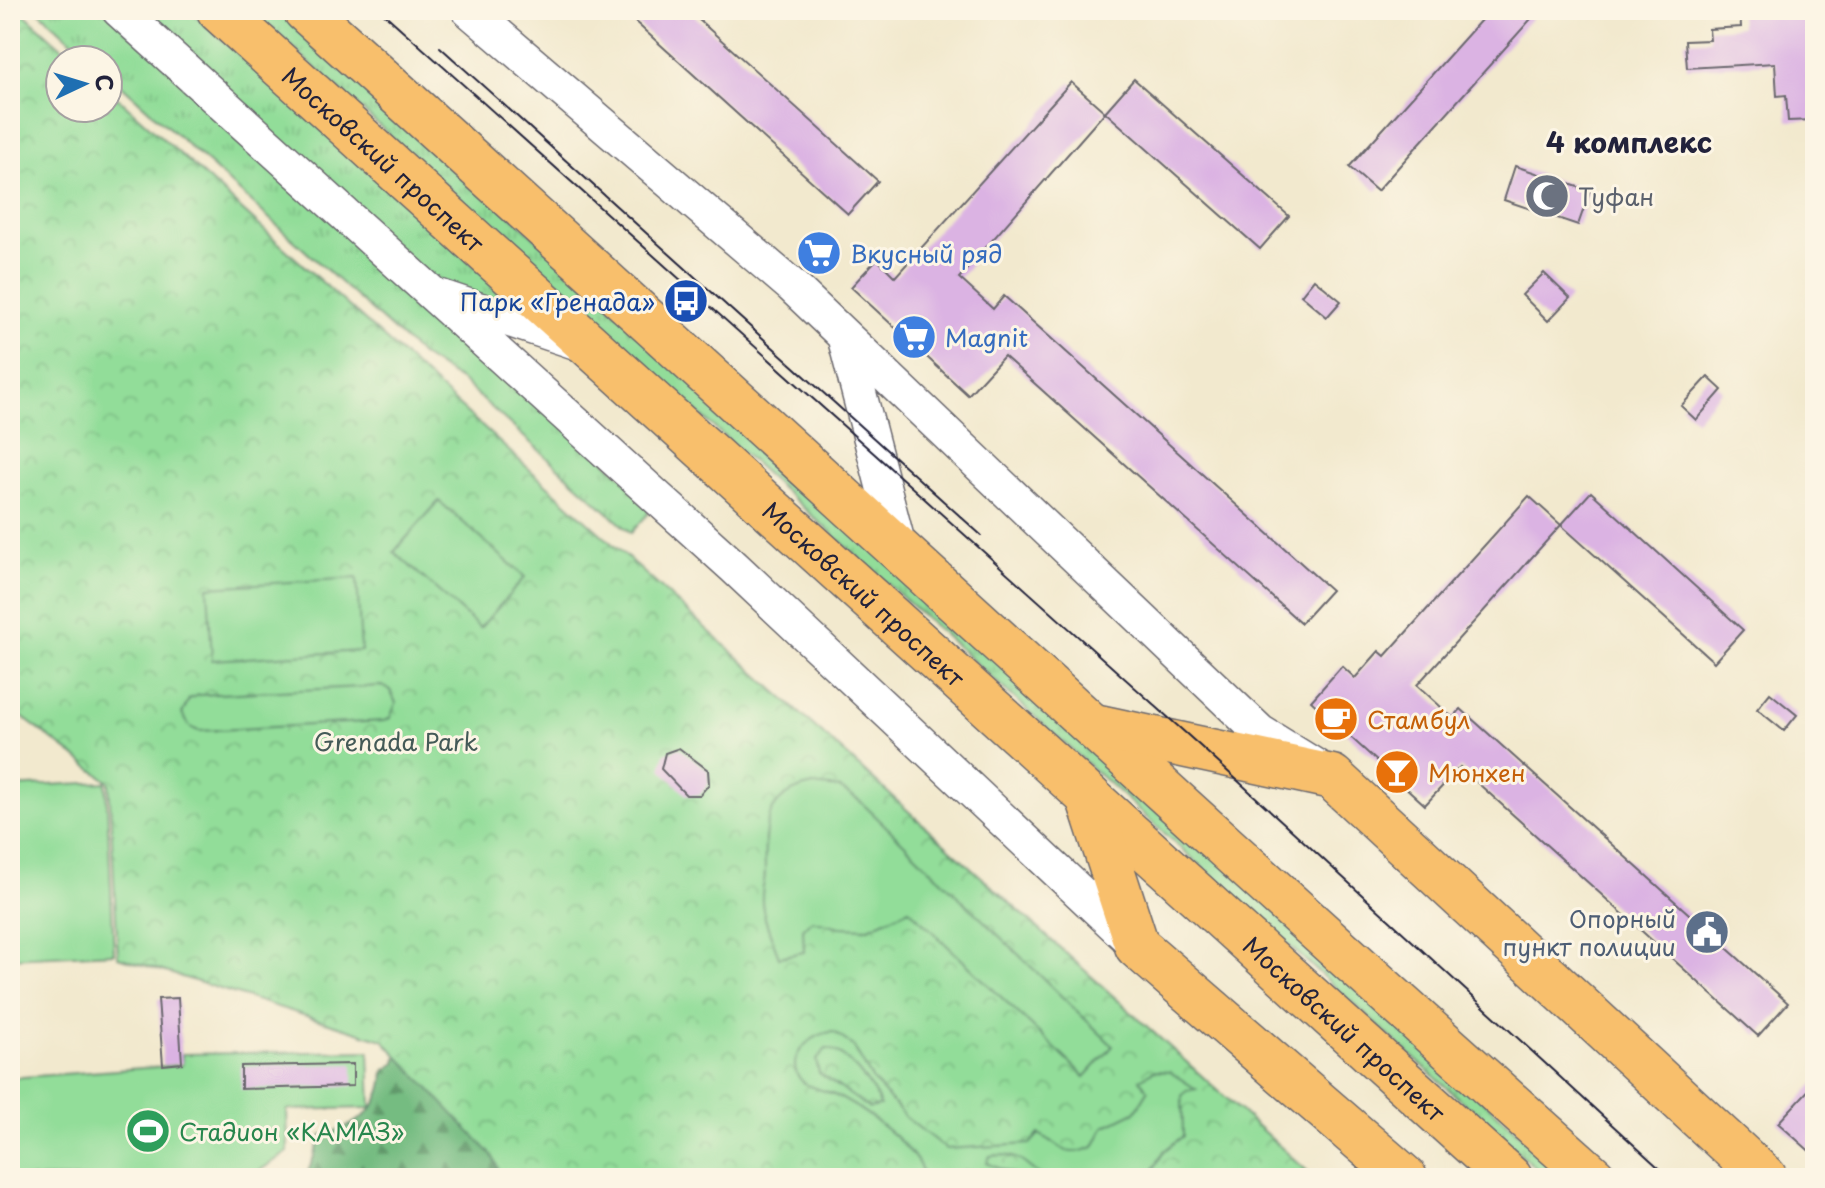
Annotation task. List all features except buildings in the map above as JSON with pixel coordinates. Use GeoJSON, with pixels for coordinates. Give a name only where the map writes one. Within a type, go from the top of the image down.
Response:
{"type":"FeatureCollection","features":[{"type":"Feature","properties":{"kind":"main road","name":"Московский проспект"},"geometry":{"type":"LineString","coordinates":[[219,10],[1510,1178]]}},
{"type":"Feature","properties":{"kind":"main road"},"geometry":{"type":"LineString","coordinates":[[305,10],[1094,726],[1272,892],[1594,1178]]}},
{"type":"Feature","properties":{"kind":"main road"},"geometry":{"type":"LineString","coordinates":[[1094,726],[1332,777],[1765,1178]]}},
{"type":"Feature","properties":{"kind":"main road"},"geometry":{"type":"LineString","coordinates":[[1088,794],[1137,946],[1405,1178]]}},
{"type":"Feature","properties":{"kind":"street"},"geometry":{"type":"LineString","coordinates":[[119,10],[734,567],[1137,946]]}},
{"type":"Feature","properties":{"kind":"street"},"geometry":{"type":"LineString","coordinates":[[469,10],[792,286],[1260,732],[1332,777]]}},
{"type":"Feature","properties":{"kind":"street"},"geometry":{"type":"LineString","coordinates":[[430,293],[598,350]]}},
{"type":"Feature","properties":{"kind":"street"},"geometry":{"type":"LineString","coordinates":[[845,339],[900,551]]}},
{"type":"Feature","properties":{"kind":"green space","name":"Grenada Park"},"geometry":{"type":"Polygon","coordinates":[[[10,10],[20,10],[58,44],[44,44],[44,124],[124,124],[124,103],[1315,1178],[489,1178],[498,1168],[492,1155],[383,1040],[118,957],[109,782],[10,708],[10,10]]]}},
{"type":"Feature","properties":{"kind":"green space"},"geometry":{"type":"Polygon","coordinates":[[[38,10],[108,10],[647,499],[648,514],[631,533],[463,382],[422,356],[124,87],[124,44],[75,44],[38,10]]]}},
{"type":"Feature","properties":{"kind":"green space"},"geometry":{"type":"Polygon","coordinates":[[[129,10],[189,10],[528,314],[417,274],[129,10]]]}},
{"type":"Feature","properties":{"kind":"green space"},"geometry":{"type":"Polygon","coordinates":[[[251,10],[285,10],[1568,1178],[1547,1178],[251,10]]]}},
{"type":"Feature","properties":{"kind":"green space"},"geometry":{"type":"Polygon","coordinates":[[[439,501],[525,577],[480,628],[394,552],[439,501]]]}},
{"type":"Feature","properties":{"kind":"green space"},"geometry":{"type":"Polygon","coordinates":[[[357,578],[361,651],[212,660],[208,587],[357,578]]]}},
{"type":"Feature","properties":{"kind":"green space"},"geometry":{"type":"Polygon","coordinates":[[[382,686],[390,690],[396,703],[390,718],[384,721],[199,731],[191,728],[182,714],[189,699],[198,695],[382,686]]]}},
{"type":"Feature","properties":{"kind":"green space"},"geometry":{"type":"Polygon","coordinates":[[[106,782],[114,953],[10,958],[10,787],[106,782]]]}},
{"type":"Feature","properties":{"kind":"green space"},"geometry":{"type":"Polygon","coordinates":[[[813,785],[839,788],[861,802],[1113,1046],[1085,1077],[909,909],[869,928],[840,927],[812,920],[803,929],[804,952],[779,957],[762,904],[766,828],[775,806],[784,797],[813,785]]]}},
{"type":"Feature","properties":{"kind":"green space"},"geometry":{"type":"Polygon","coordinates":[[[456,1029],[502,1178],[312,1178],[308,1172],[322,1135],[357,1121],[373,1106],[379,1096],[384,1071],[396,1063],[399,1046],[456,1029]]]}},
{"type":"Feature","properties":{"kind":"green space"},"geometry":{"type":"Polygon","coordinates":[[[834,1032],[853,1046],[872,1079],[905,1117],[946,1149],[1030,1144],[1039,1134],[1064,1150],[1076,1152],[1094,1147],[1104,1127],[1135,1112],[1148,1091],[1140,1079],[1154,1071],[1170,1072],[1196,1089],[1186,1091],[1182,1096],[1183,1136],[1164,1151],[1149,1178],[1047,1178],[1017,1159],[1002,1155],[990,1156],[987,1163],[1022,1178],[963,1171],[961,1178],[924,1178],[911,1153],[886,1128],[842,1099],[808,1086],[796,1073],[795,1064],[802,1048],[825,1033],[834,1032]],[[826,1049],[816,1060],[819,1073],[869,1108],[880,1106],[858,1072],[833,1051],[826,1049]]]}},
{"type":"Feature","properties":{"kind":"green space","name":"Стадион «КАМАЗ»"},"geometry":{"type":"Polygon","coordinates":[[[369,1051],[371,1108],[287,1110],[288,1152],[248,1178],[10,1178],[10,1078],[182,1065],[182,1054],[369,1051]]]}},
{"type":"Feature","properties":{"kind":"tram line"},"geometry":{"type":"LineString","coordinates":[[380,10],[1200,746],[1670,1178]]}},
{"type":"Feature","properties":{"kind":"tram line"},"geometry":{"type":"LineString","coordinates":[[440,47],[981,535]]}},
{"type":"Feature","properties":{"kind":"place","name":"Туфан"},"geometry":{"type":"Point","coordinates":[1547,196]}},
{"type":"Feature","properties":{"kind":"place","name":"Вкусный ряд"},"geometry":{"type":"Point","coordinates":[819,253]}},
{"type":"Feature","properties":{"kind":"place","name":"Парк «Гренада»"},"geometry":{"type":"Point","coordinates":[686,301]}},
{"type":"Feature","properties":{"kind":"place","name":"Magnit"},"geometry":{"type":"Point","coordinates":[914,337]}},
{"type":"Feature","properties":{"kind":"place","name":"Стамбул"},"geometry":{"type":"Point","coordinates":[1336,719]}},
{"type":"Feature","properties":{"kind":"place","name":"Мюнхен"},"geometry":{"type":"Point","coordinates":[1397,772]}},
{"type":"Feature","properties":{"kind":"place","name":"Опорный пункт полиции"},"geometry":{"type":"Point","coordinates":[1707,932]}},
{"type":"Feature","properties":{"kind":"place","name":"Стадион «КАМАЗ»"},"geometry":{"type":"Point","coordinates":[148,1131]}},
{"type":"Feature","properties":{"kind":"district","name":"4 комплекс"},"geometry":{"type":"Point","coordinates":[1629,141]}}]}
